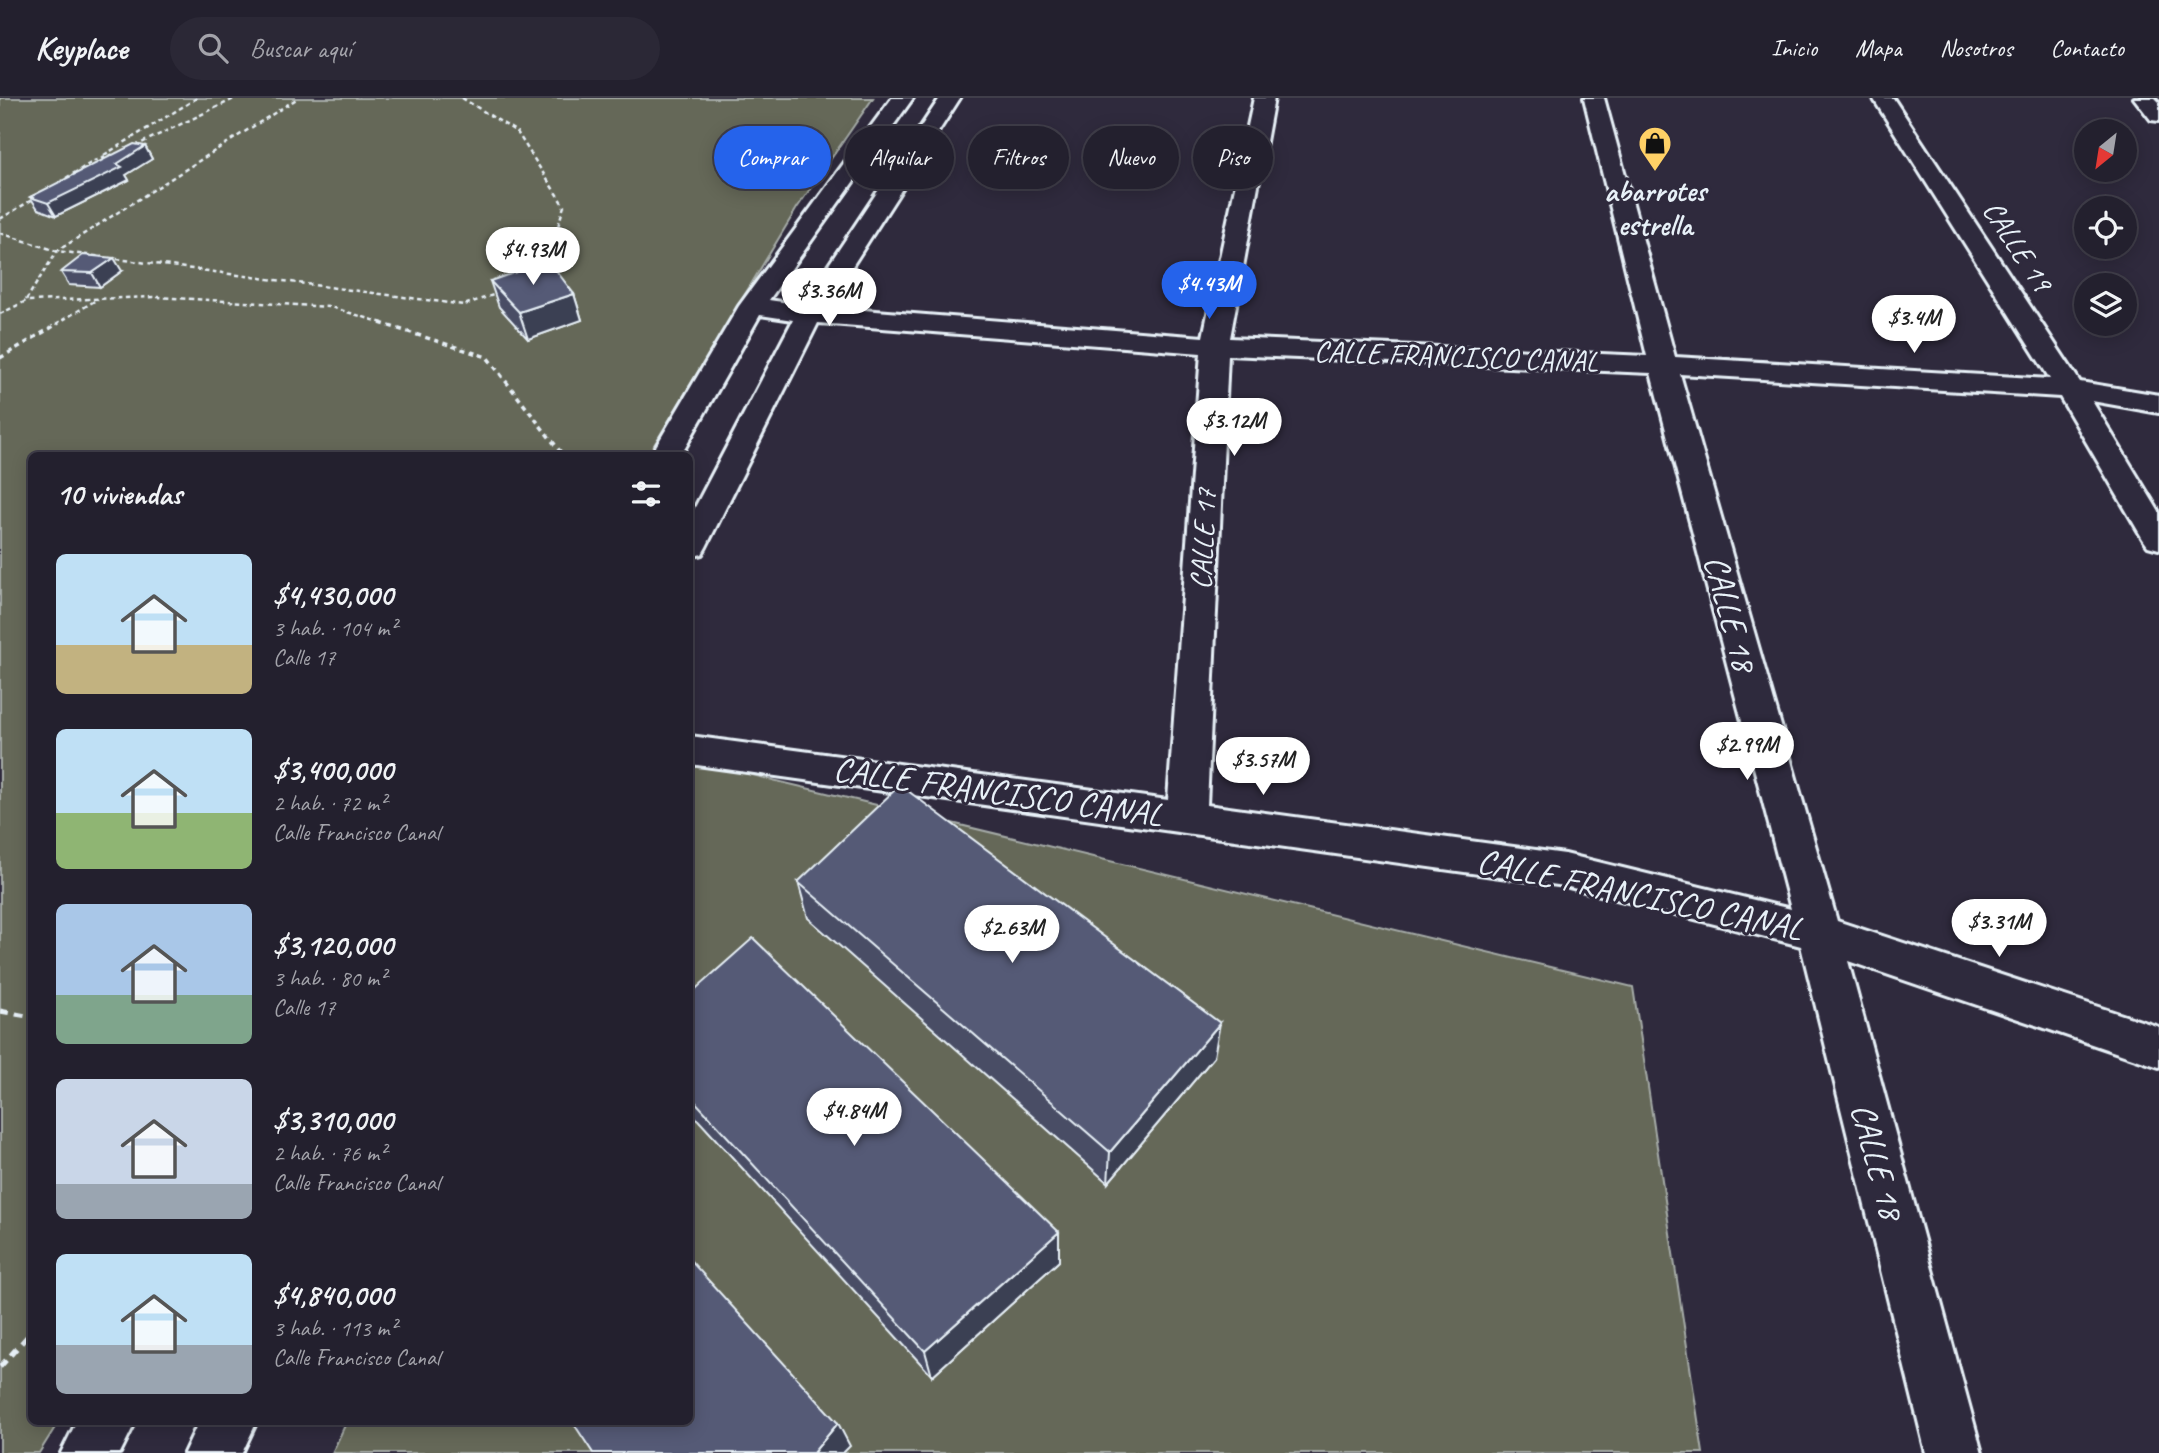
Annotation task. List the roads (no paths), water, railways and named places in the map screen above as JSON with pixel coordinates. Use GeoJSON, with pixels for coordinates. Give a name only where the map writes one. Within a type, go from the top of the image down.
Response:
{"type":"FeatureCollection","features":[{"type":"Feature","properties":{"kind":"street"},"geometry":{"type":"LineString","coordinates":[[668,452],[752,306],[902,98]]}},
{"type":"Feature","properties":{"kind":"street"},"geometry":{"type":"LineString","coordinates":[[693,541],[809,314],[950,98]]}},
{"type":"Feature","properties":{"kind":"street","name":"CALLE 17"},"geometry":{"type":"LineString","coordinates":[[1187,817],[1215,346],[1264,98]]}},
{"type":"Feature","properties":{"kind":"street","name":"CALLE 18"},"geometry":{"type":"LineString","coordinates":[[1594,98],[1663,365],[1819,933],[1954,1453]]}},
{"type":"Feature","properties":{"kind":"street","name":"CALLE 19"},"geometry":{"type":"LineString","coordinates":[[1883,98],[2070,390],[2159,539]]}},
{"type":"Feature","properties":{"kind":"street"},"geometry":{"type":"LineString","coordinates":[[2144,98],[2159,115]]}},
{"type":"Feature","properties":{"kind":"street","name":"CALLE FRANCISCO CANAL"},"geometry":{"type":"LineString","coordinates":[[752,306],[809,314],[1215,346],[1663,365],[2070,390],[2159,404]]}},
{"type":"Feature","properties":{"kind":"street","name":"CALLE FRANCISCO CANAL"},"geometry":{"type":"LineString","coordinates":[[693,750],[1564,870],[1819,933],[2159,1047]]}},
{"type":"Feature","properties":{"kind":"street"},"geometry":{"type":"LineString","coordinates":[[89,1453],[106,1425]]}},
{"type":"Feature","properties":{"kind":"street"},"geometry":{"type":"LineString","coordinates":[[212,1453],[227,1425]]}},
{"type":"Feature","properties":{"kind":"place","name":"abarrotes estrella"},"geometry":{"type":"Point","coordinates":[1655,173]}}]}
